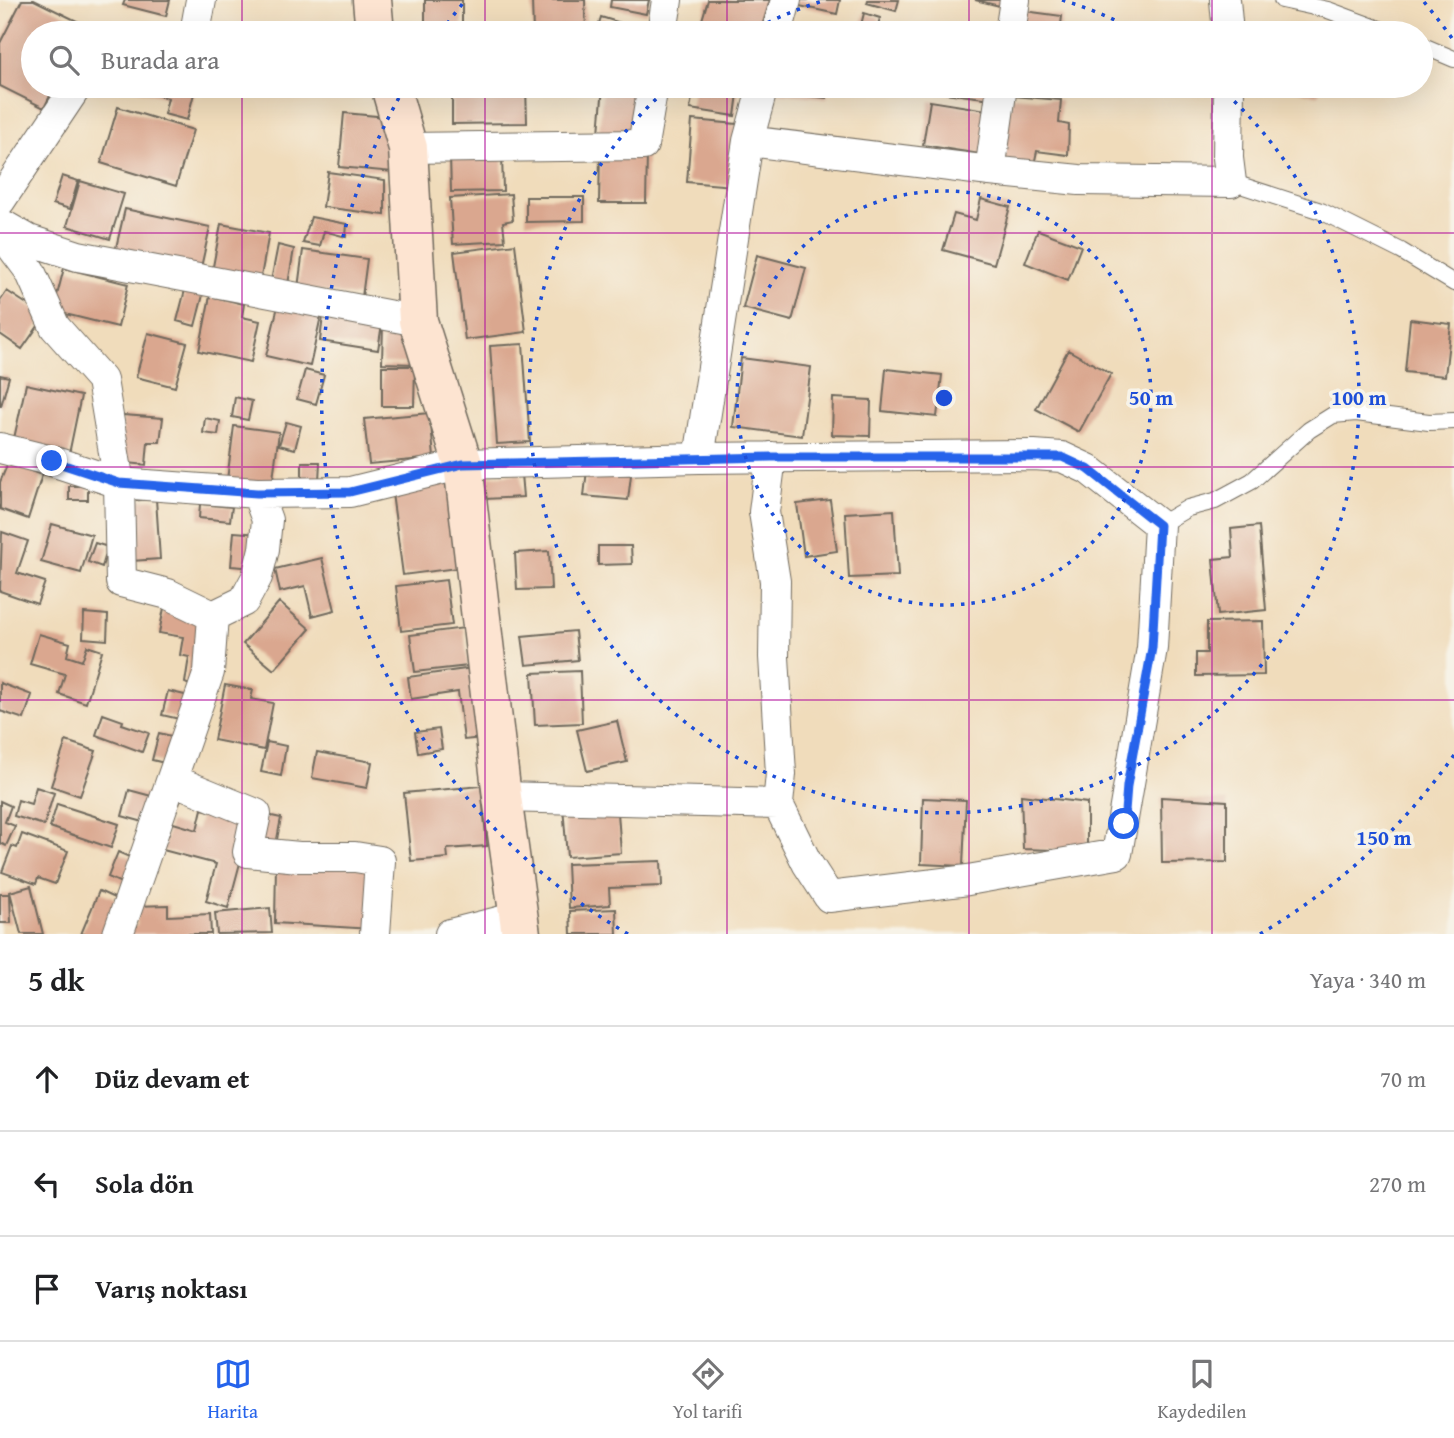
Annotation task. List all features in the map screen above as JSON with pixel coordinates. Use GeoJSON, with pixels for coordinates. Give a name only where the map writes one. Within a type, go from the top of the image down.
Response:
{"type":"FeatureCollection","features":[{"type":"Feature","properties":{"kind":"street"},"geometry":{"type":"LineString","coordinates":[[197,21],[201,0]]}},
{"type":"Feature","properties":{"kind":"street"},"geometry":{"type":"LineString","coordinates":[[372,0],[374,21]]}},
{"type":"Feature","properties":{"kind":"street"},"geometry":{"type":"LineString","coordinates":[[664,21],[667,0]]}},
{"type":"Feature","properties":{"kind":"street"},"geometry":{"type":"LineString","coordinates":[[780,21],[786,0]]}},
{"type":"Feature","properties":{"kind":"street"},"geometry":{"type":"LineString","coordinates":[[1012,21],[1015,0]]}},
{"type":"Feature","properties":{"kind":"street"},"geometry":{"type":"LineString","coordinates":[[1225,0],[1227,21]]}},
{"type":"Feature","properties":{"kind":"street"},"geometry":{"type":"LineString","coordinates":[[0,201],[69,98]]}},
{"type":"Feature","properties":{"kind":"street"},"geometry":{"type":"LineString","coordinates":[[393,98],[408,148],[418,321],[463,464],[519,926],[450,934]]}},
{"type":"Feature","properties":{"kind":"street"},"geometry":{"type":"LineString","coordinates":[[408,148],[643,145],[651,98]]}},
{"type":"Feature","properties":{"kind":"street"},"geometry":{"type":"LineString","coordinates":[[699,458],[748,141],[760,98]]}},
{"type":"Feature","properties":{"kind":"street"},"geometry":{"type":"LineString","coordinates":[[990,171],[1000,98]]}},
{"type":"Feature","properties":{"kind":"street"},"geometry":{"type":"LineString","coordinates":[[748,141],[1079,180],[1231,182],[1228,158],[1229,98]]}},
{"type":"Feature","properties":{"kind":"street"},"geometry":{"type":"LineString","coordinates":[[0,223],[29,240],[78,256],[418,321]]}},
{"type":"Feature","properties":{"kind":"street"},"geometry":{"type":"LineString","coordinates":[[0,231],[30,271],[55,327],[102,380],[119,483],[121,582],[168,594],[213,616]]}},
{"type":"Feature","properties":{"kind":"street"},"geometry":{"type":"LineString","coordinates":[[0,448],[52,461],[119,483],[257,493],[350,492],[463,464],[771,457],[1062,457],[1088,469],[1159,525],[1152,648],[1117,854],[968,880],[829,897],[807,863],[778,804],[781,774],[774,657],[775,581],[764,512],[771,457]]}},
{"type":"Feature","properties":{"kind":"street"},"geometry":{"type":"LineString","coordinates":[[213,616],[244,601],[257,577],[267,520],[257,493]]}},
{"type":"Feature","properties":{"kind":"street"},"geometry":{"type":"LineString","coordinates":[[118,934],[209,672],[213,616]]}},
{"type":"Feature","properties":{"kind":"street"},"geometry":{"type":"LineString","coordinates":[[173,780],[256,814],[248,852],[299,857],[355,857],[380,861],[374,934]]}},
{"type":"Feature","properties":{"kind":"street"},"geometry":{"type":"LineString","coordinates":[[502,797],[778,804]]}},
{"type":"Feature","properties":{"kind":"lane"},"geometry":{"type":"LineString","coordinates":[[1282,0],[1328,10],[1358,21]]}},
{"type":"Feature","properties":{"kind":"lane"},"geometry":{"type":"LineString","coordinates":[[1433,50],[1454,59]]}},
{"type":"Feature","properties":{"kind":"lane"},"geometry":{"type":"LineString","coordinates":[[1231,182],[1321,211],[1401,251],[1454,283]]}},
{"type":"Feature","properties":{"kind":"lane"},"geometry":{"type":"LineString","coordinates":[[1159,525],[1188,508],[1215,501],[1252,481],[1309,430],[1333,415],[1356,413],[1429,422],[1454,421]]}},
{"type":"Feature","properties":{"kind":"building"},"geometry":{"type":"Polygon","coordinates":[[[22,0],[34,0],[77,21],[21,21],[21,96],[0,86],[0,43],[22,0]]]}},
{"type":"Feature","properties":{"kind":"building"},"geometry":{"type":"Polygon","coordinates":[[[125,0],[170,0],[166,16],[123,5],[125,0]]]}},
{"type":"Feature","properties":{"kind":"building"},"geometry":{"type":"Polygon","coordinates":[[[425,0],[462,0],[462,21],[425,21],[425,0]]]}},
{"type":"Feature","properties":{"kind":"building"},"geometry":{"type":"Polygon","coordinates":[[[532,0],[585,0],[586,21],[533,21],[532,0]]]}},
{"type":"Feature","properties":{"kind":"building"},"geometry":{"type":"Polygon","coordinates":[[[611,0],[649,0],[646,14],[610,7],[611,0]]]}},
{"type":"Feature","properties":{"kind":"building"},"geometry":{"type":"Polygon","coordinates":[[[708,0],[770,0],[764,21],[702,21],[708,0]]]}},
{"type":"Feature","properties":{"kind":"building"},"geometry":{"type":"Polygon","coordinates":[[[797,0],[840,0],[837,14],[795,5],[797,0]]]}},
{"type":"Feature","properties":{"kind":"building"},"geometry":{"type":"Polygon","coordinates":[[[868,0],[899,0],[896,11],[867,3],[868,0]]]}},
{"type":"Feature","properties":{"kind":"building"},"geometry":{"type":"Polygon","coordinates":[[[975,0],[1005,0],[1004,7],[975,0]]]}},
{"type":"Feature","properties":{"kind":"building"},"geometry":{"type":"Polygon","coordinates":[[[1017,10],[1062,16],[1061,21],[1016,21],[1017,10]]]}},
{"type":"Feature","properties":{"kind":"building"},"geometry":{"type":"Polygon","coordinates":[[[864,13],[880,18],[879,21],[862,21],[864,13]]]}},
{"type":"Feature","properties":{"kind":"building"},"geometry":{"type":"Polygon","coordinates":[[[24,98],[49,98],[44,108],[24,98]]]}},
{"type":"Feature","properties":{"kind":"building"},"geometry":{"type":"Polygon","coordinates":[[[168,98],[193,98],[187,120],[164,114],[168,98]]]}},
{"type":"Feature","properties":{"kind":"building"},"geometry":{"type":"Polygon","coordinates":[[[452,98],[526,98],[527,123],[452,124],[452,98]]]}},
{"type":"Feature","properties":{"kind":"building"},"geometry":{"type":"Polygon","coordinates":[[[602,98],[637,98],[633,136],[599,133],[602,98]]]}},
{"type":"Feature","properties":{"kind":"building"},"geometry":{"type":"Polygon","coordinates":[[[692,98],[737,98],[735,116],[690,109],[692,98]]]}},
{"type":"Feature","properties":{"kind":"building"},"geometry":{"type":"Polygon","coordinates":[[[1012,98],[1061,100],[1059,123],[1069,125],[1068,155],[1037,151],[1034,165],[996,160],[1012,98]]]}},
{"type":"Feature","properties":{"kind":"building"},"geometry":{"type":"Polygon","coordinates":[[[930,101],[993,111],[986,155],[923,145],[930,101]]]}},
{"type":"Feature","properties":{"kind":"building"},"geometry":{"type":"Polygon","coordinates":[[[118,107],[193,130],[176,186],[101,163],[118,107]]]}},
{"type":"Feature","properties":{"kind":"building"},"geometry":{"type":"Polygon","coordinates":[[[344,113],[398,118],[393,172],[339,167],[344,113]]]}},
{"type":"Feature","properties":{"kind":"building"},"geometry":{"type":"Polygon","coordinates":[[[692,120],[737,124],[733,186],[687,182],[692,120]]]}},
{"type":"Feature","properties":{"kind":"building"},"geometry":{"type":"Polygon","coordinates":[[[600,153],[647,154],[646,203],[599,203],[600,153]]]}},
{"type":"Feature","properties":{"kind":"building"},"geometry":{"type":"Polygon","coordinates":[[[502,154],[503,191],[451,192],[450,155],[502,154]]]}},
{"type":"Feature","properties":{"kind":"building"},"geometry":{"type":"Polygon","coordinates":[[[328,172],[385,180],[385,215],[323,207],[328,172]]]}},
{"type":"Feature","properties":{"kind":"building"},"geometry":{"type":"Polygon","coordinates":[[[62,176],[78,181],[70,209],[53,204],[62,176]]]}},
{"type":"Feature","properties":{"kind":"building"},"geometry":{"type":"Polygon","coordinates":[[[80,181],[124,194],[110,239],[67,226],[80,181]]]}},
{"type":"Feature","properties":{"kind":"building"},"geometry":{"type":"Polygon","coordinates":[[[511,194],[513,220],[503,222],[505,241],[453,244],[450,198],[511,194]]]}},
{"type":"Feature","properties":{"kind":"building"},"geometry":{"type":"Polygon","coordinates":[[[526,197],[584,197],[584,221],[526,222],[526,197]]]}},
{"type":"Feature","properties":{"kind":"building"},"geometry":{"type":"Polygon","coordinates":[[[981,199],[1010,207],[994,264],[943,250],[954,214],[976,220],[981,199]]]}},
{"type":"Feature","properties":{"kind":"building"},"geometry":{"type":"Polygon","coordinates":[[[125,209],[210,227],[200,272],[115,252],[125,209]]]}},
{"type":"Feature","properties":{"kind":"building"},"geometry":{"type":"Polygon","coordinates":[[[311,217],[347,224],[346,237],[324,231],[320,246],[303,243],[311,217]]]}},
{"type":"Feature","properties":{"kind":"building"},"geometry":{"type":"Polygon","coordinates":[[[221,224],[269,233],[260,282],[212,272],[221,224]]]}},
{"type":"Feature","properties":{"kind":"building"},"geometry":{"type":"Polygon","coordinates":[[[1038,230],[1081,246],[1068,280],[1025,263],[1038,230]]]}},
{"type":"Feature","properties":{"kind":"building"},"geometry":{"type":"Polygon","coordinates":[[[515,244],[526,332],[465,340],[454,252],[515,244]]]}},
{"type":"Feature","properties":{"kind":"building"},"geometry":{"type":"Polygon","coordinates":[[[278,245],[294,249],[288,284],[271,281],[278,245]]]}},
{"type":"Feature","properties":{"kind":"building"},"geometry":{"type":"Polygon","coordinates":[[[303,250],[367,259],[362,297],[298,288],[303,250]]]}},
{"type":"Feature","properties":{"kind":"building"},"geometry":{"type":"Polygon","coordinates":[[[757,255],[806,268],[792,321],[743,308],[757,255]]]}},
{"type":"Feature","properties":{"kind":"building"},"geometry":{"type":"Polygon","coordinates":[[[64,268],[128,284],[118,327],[53,311],[64,268]]]}},
{"type":"Feature","properties":{"kind":"building"},"geometry":{"type":"Polygon","coordinates":[[[186,286],[204,291],[195,326],[177,321],[186,286]]]}},
{"type":"Feature","properties":{"kind":"building"},"geometry":{"type":"Polygon","coordinates":[[[7,291],[45,316],[22,349],[0,334],[0,301],[7,291]]]}},
{"type":"Feature","properties":{"kind":"building"},"geometry":{"type":"Polygon","coordinates":[[[210,296],[244,304],[242,317],[260,321],[251,362],[199,351],[210,296]]]}},
{"type":"Feature","properties":{"kind":"building"},"geometry":{"type":"Polygon","coordinates":[[[278,306],[321,316],[310,366],[266,356],[278,306]]]}},
{"type":"Feature","properties":{"kind":"building"},"geometry":{"type":"Polygon","coordinates":[[[324,308],[383,317],[378,350],[320,341],[324,308]]]}},
{"type":"Feature","properties":{"kind":"building"},"geometry":{"type":"Polygon","coordinates":[[[1410,319],[1451,324],[1445,376],[1405,372],[1410,319]]]}},
{"type":"Feature","properties":{"kind":"building"},"geometry":{"type":"Polygon","coordinates":[[[383,323],[410,328],[415,364],[382,363],[383,323]]]}},
{"type":"Feature","properties":{"kind":"building"},"geometry":{"type":"Polygon","coordinates":[[[148,333],[187,343],[175,387],[136,377],[148,333]]]}},
{"type":"Feature","properties":{"kind":"building"},"geometry":{"type":"Polygon","coordinates":[[[523,344],[530,442],[497,444],[490,346],[523,344]]]}},
{"type":"Feature","properties":{"kind":"building"},"geometry":{"type":"Polygon","coordinates":[[[1068,350],[1111,374],[1079,432],[1036,409],[1068,350]]]}},
{"type":"Feature","properties":{"kind":"building"},"geometry":{"type":"Polygon","coordinates":[[[741,358],[811,367],[802,436],[733,427],[741,358]]]}},
{"type":"Feature","properties":{"kind":"building"},"geometry":{"type":"Polygon","coordinates":[[[382,366],[415,366],[414,406],[382,406],[382,366]]]}},
{"type":"Feature","properties":{"kind":"building"},"geometry":{"type":"Polygon","coordinates":[[[886,369],[942,375],[937,417],[882,411],[886,369]]]}},
{"type":"Feature","properties":{"kind":"building"},"geometry":{"type":"Polygon","coordinates":[[[305,370],[324,375],[316,404],[297,399],[305,370]]]}},
{"type":"Feature","properties":{"kind":"building"},"geometry":{"type":"Polygon","coordinates":[[[0,375],[9,377],[1,406],[0,406],[0,375]]]}},
{"type":"Feature","properties":{"kind":"building"},"geometry":{"type":"Polygon","coordinates":[[[26,384],[81,396],[69,454],[13,443],[26,384]]]}},
{"type":"Feature","properties":{"kind":"building"},"geometry":{"type":"Polygon","coordinates":[[[235,397],[252,401],[248,420],[232,417],[235,397]]]}},
{"type":"Feature","properties":{"kind":"building"},"geometry":{"type":"Polygon","coordinates":[[[833,398],[871,400],[870,436],[832,435],[833,398]]]}},
{"type":"Feature","properties":{"kind":"building"},"geometry":{"type":"Polygon","coordinates":[[[430,413],[434,458],[369,464],[364,419],[430,413]]]}},
{"type":"Feature","properties":{"kind":"building"},"geometry":{"type":"Polygon","coordinates":[[[123,415],[163,418],[160,442],[148,442],[146,465],[119,462],[123,415]]]}},
{"type":"Feature","properties":{"kind":"building"},"geometry":{"type":"Polygon","coordinates":[[[205,418],[220,421],[218,435],[203,433],[205,418]]]}},
{"type":"Feature","properties":{"kind":"building"},"geometry":{"type":"Polygon","coordinates":[[[286,422],[301,426],[295,449],[279,445],[286,422]]]}},
{"type":"Feature","properties":{"kind":"building"},"geometry":{"type":"Polygon","coordinates":[[[234,426],[279,432],[272,487],[227,480],[234,426]]]}},
{"type":"Feature","properties":{"kind":"building"},"geometry":{"type":"Polygon","coordinates":[[[302,462],[320,462],[319,480],[302,480],[302,462]]]}},
{"type":"Feature","properties":{"kind":"building"},"geometry":{"type":"Polygon","coordinates":[[[8,463],[42,475],[28,519],[0,509],[0,482],[8,463]]]}},
{"type":"Feature","properties":{"kind":"building"},"geometry":{"type":"Polygon","coordinates":[[[587,470],[631,475],[628,500],[584,496],[587,470]]]}},
{"type":"Feature","properties":{"kind":"building"},"geometry":{"type":"Polygon","coordinates":[[[521,474],[523,497],[485,499],[484,476],[521,474]]]}},
{"type":"Feature","properties":{"kind":"building"},"geometry":{"type":"Polygon","coordinates":[[[453,477],[465,567],[403,575],[391,486],[453,477]]]}},
{"type":"Feature","properties":{"kind":"building"},"geometry":{"type":"Polygon","coordinates":[[[69,486],[88,486],[88,500],[69,500],[69,486]]]}},
{"type":"Feature","properties":{"kind":"building"},"geometry":{"type":"Polygon","coordinates":[[[156,499],[160,559],[131,561],[127,501],[156,499]]]}},
{"type":"Feature","properties":{"kind":"building"},"geometry":{"type":"Polygon","coordinates":[[[830,500],[837,551],[804,556],[797,504],[830,500]]]}},
{"type":"Feature","properties":{"kind":"building"},"geometry":{"type":"Polygon","coordinates":[[[200,504],[232,507],[230,521],[199,518],[200,504]]]}},
{"type":"Feature","properties":{"kind":"building"},"geometry":{"type":"Polygon","coordinates":[[[894,510],[898,576],[849,578],[845,513],[894,510]]]}},
{"type":"Feature","properties":{"kind":"building"},"geometry":{"type":"Polygon","coordinates":[[[52,524],[92,535],[81,573],[41,562],[52,524]]]}},
{"type":"Feature","properties":{"kind":"building"},"geometry":{"type":"Polygon","coordinates":[[[1259,526],[1266,610],[1218,615],[1213,559],[1233,557],[1231,529],[1259,526]]]}},
{"type":"Feature","properties":{"kind":"building"},"geometry":{"type":"Polygon","coordinates":[[[2,532],[28,541],[17,573],[45,582],[37,604],[0,591],[2,532]]]}},
{"type":"Feature","properties":{"kind":"building"},"geometry":{"type":"Polygon","coordinates":[[[234,532],[259,534],[256,568],[231,566],[234,532]]]}},
{"type":"Feature","properties":{"kind":"building"},"geometry":{"type":"Polygon","coordinates":[[[95,543],[108,547],[102,567],[88,562],[95,543]]]}},
{"type":"Feature","properties":{"kind":"building"},"geometry":{"type":"Polygon","coordinates":[[[598,546],[631,546],[632,564],[598,565],[598,546]]]}},
{"type":"Feature","properties":{"kind":"building"},"geometry":{"type":"Polygon","coordinates":[[[549,551],[551,589],[517,590],[515,553],[549,551]]]}},
{"type":"Feature","properties":{"kind":"building"},"geometry":{"type":"Polygon","coordinates":[[[322,558],[335,610],[312,616],[305,586],[280,592],[275,569],[322,558]]]}},
{"type":"Feature","properties":{"kind":"building"},"geometry":{"type":"Polygon","coordinates":[[[446,580],[452,625],[401,631],[396,586],[446,580]]]}},
{"type":"Feature","properties":{"kind":"building"},"geometry":{"type":"Polygon","coordinates":[[[279,602],[310,629],[274,670],[243,644],[279,602]]]}},
{"type":"Feature","properties":{"kind":"building"},"geometry":{"type":"Polygon","coordinates":[[[165,603],[206,622],[198,689],[185,683],[189,657],[180,655],[183,637],[159,633],[165,603]]]}},
{"type":"Feature","properties":{"kind":"building"},"geometry":{"type":"Polygon","coordinates":[[[84,613],[108,615],[107,640],[83,638],[84,613]]]}},
{"type":"Feature","properties":{"kind":"building"},"geometry":{"type":"Polygon","coordinates":[[[1263,621],[1264,675],[1196,676],[1196,653],[1207,653],[1207,622],[1263,621]]]}},
{"type":"Feature","properties":{"kind":"building"},"geometry":{"type":"Polygon","coordinates":[[[464,628],[468,666],[415,672],[410,635],[464,628]]]}},
{"type":"Feature","properties":{"kind":"building"},"geometry":{"type":"Polygon","coordinates":[[[575,631],[578,660],[526,665],[522,636],[575,631]]]}},
{"type":"Feature","properties":{"kind":"building"},"geometry":{"type":"Polygon","coordinates":[[[39,634],[70,643],[67,656],[82,661],[87,646],[102,651],[86,703],[59,694],[65,674],[30,664],[39,634]]]}},
{"type":"Feature","properties":{"kind":"building"},"geometry":{"type":"Polygon","coordinates":[[[473,668],[482,738],[464,740],[458,692],[411,699],[408,677],[473,668]]]}},
{"type":"Feature","properties":{"kind":"building"},"geometry":{"type":"Polygon","coordinates":[[[580,671],[582,723],[535,725],[532,673],[580,671]]]}},
{"type":"Feature","properties":{"kind":"building"},"geometry":{"type":"Polygon","coordinates":[[[0,683],[32,695],[24,719],[0,711],[0,683]]]}},
{"type":"Feature","properties":{"kind":"building"},"geometry":{"type":"Polygon","coordinates":[[[225,685],[253,690],[251,699],[273,703],[264,750],[214,740],[225,685]]]}},
{"type":"Feature","properties":{"kind":"building"},"geometry":{"type":"Polygon","coordinates":[[[168,691],[193,697],[188,721],[162,715],[168,691]]]}},
{"type":"Feature","properties":{"kind":"building"},"geometry":{"type":"Polygon","coordinates":[[[103,714],[149,733],[142,752],[96,735],[103,714]]]}},
{"type":"Feature","properties":{"kind":"building"},"geometry":{"type":"Polygon","coordinates":[[[617,721],[627,762],[587,771],[577,730],[617,721]]]}},
{"type":"Feature","properties":{"kind":"building"},"geometry":{"type":"Polygon","coordinates":[[[439,729],[442,749],[418,753],[415,732],[439,729]]]}},
{"type":"Feature","properties":{"kind":"building"},"geometry":{"type":"Polygon","coordinates":[[[159,733],[179,738],[173,765],[152,760],[159,733]]]}},
{"type":"Feature","properties":{"kind":"building"},"geometry":{"type":"Polygon","coordinates":[[[66,741],[96,751],[80,796],[51,786],[66,741]]]}},
{"type":"Feature","properties":{"kind":"building"},"geometry":{"type":"Polygon","coordinates":[[[267,742],[286,746],[281,776],[261,772],[267,742]]]}},
{"type":"Feature","properties":{"kind":"building"},"geometry":{"type":"Polygon","coordinates":[[[317,752],[372,762],[367,788],[312,778],[317,752]]]}},
{"type":"Feature","properties":{"kind":"building"},"geometry":{"type":"Polygon","coordinates":[[[481,786],[487,846],[447,849],[448,858],[411,861],[404,793],[481,786]]]}},
{"type":"Feature","properties":{"kind":"building"},"geometry":{"type":"Polygon","coordinates":[[[36,787],[54,793],[44,825],[14,816],[18,800],[31,804],[36,787]]]}},
{"type":"Feature","properties":{"kind":"building"},"geometry":{"type":"Polygon","coordinates":[[[129,790],[155,797],[147,823],[122,816],[129,790]]]}},
{"type":"Feature","properties":{"kind":"building"},"geometry":{"type":"Polygon","coordinates":[[[1021,795],[1087,803],[1087,851],[1023,849],[1021,795]]]}},
{"type":"Feature","properties":{"kind":"building"},"geometry":{"type":"Polygon","coordinates":[[[1161,797],[1227,801],[1227,862],[1162,863],[1161,797]]]}},
{"type":"Feature","properties":{"kind":"building"},"geometry":{"type":"Polygon","coordinates":[[[923,798],[966,800],[963,866],[921,864],[923,798]]]}},
{"type":"Feature","properties":{"kind":"building"},"geometry":{"type":"Polygon","coordinates":[[[0,801],[11,806],[5,822],[15,826],[6,846],[0,843],[0,801]]]}},
{"type":"Feature","properties":{"kind":"building"},"geometry":{"type":"Polygon","coordinates":[[[57,804],[119,824],[111,848],[50,827],[57,804]]]}},
{"type":"Feature","properties":{"kind":"building"},"geometry":{"type":"Polygon","coordinates":[[[563,806],[618,813],[621,853],[567,857],[563,806]]]}},
{"type":"Feature","properties":{"kind":"building"},"geometry":{"type":"Polygon","coordinates":[[[202,809],[251,822],[228,908],[206,901],[216,864],[163,850],[170,822],[197,830],[202,809]]]}},
{"type":"Feature","properties":{"kind":"building"},"geometry":{"type":"Polygon","coordinates":[[[267,815],[281,818],[275,850],[254,846],[267,815]]]}},
{"type":"Feature","properties":{"kind":"building"},"geometry":{"type":"Polygon","coordinates":[[[22,834],[68,851],[55,884],[38,878],[36,884],[2,872],[12,846],[17,848],[22,834]]]}},
{"type":"Feature","properties":{"kind":"building"},"geometry":{"type":"Polygon","coordinates":[[[118,852],[143,863],[132,888],[108,877],[118,852]]]}},
{"type":"Feature","properties":{"kind":"building"},"geometry":{"type":"Polygon","coordinates":[[[661,861],[662,886],[609,888],[610,905],[569,908],[567,864],[661,861]]]}},
{"type":"Feature","properties":{"kind":"building"},"geometry":{"type":"Polygon","coordinates":[[[276,865],[374,868],[372,929],[275,923],[276,865]]]}},
{"type":"Feature","properties":{"kind":"building"},"geometry":{"type":"Polygon","coordinates":[[[31,886],[43,934],[21,934],[10,892],[31,886]]]}},
{"type":"Feature","properties":{"kind":"building"},"geometry":{"type":"Polygon","coordinates":[[[99,891],[123,902],[110,934],[81,934],[99,891]]]}},
{"type":"Feature","properties":{"kind":"building"},"geometry":{"type":"Polygon","coordinates":[[[0,894],[10,894],[11,923],[0,923],[0,894]]]}},
{"type":"Feature","properties":{"kind":"building"},"geometry":{"type":"Polygon","coordinates":[[[168,905],[168,916],[210,914],[211,934],[126,934],[126,926],[137,926],[136,906],[168,905]]]}},
{"type":"Feature","properties":{"kind":"building"},"geometry":{"type":"Polygon","coordinates":[[[270,908],[272,933],[217,934],[215,913],[270,908]]]}},
{"type":"Feature","properties":{"kind":"building"},"geometry":{"type":"Polygon","coordinates":[[[616,909],[617,934],[571,934],[570,911],[616,909]]]}},
{"type":"Feature","properties":{"kind":"route"},"geometry":{"type":"LineString","coordinates":[[52,461],[119,483],[257,493],[350,492],[463,464],[771,457],[1062,457],[1088,469],[1159,525],[1152,648],[1127,786],[1124,824]]}}]}
